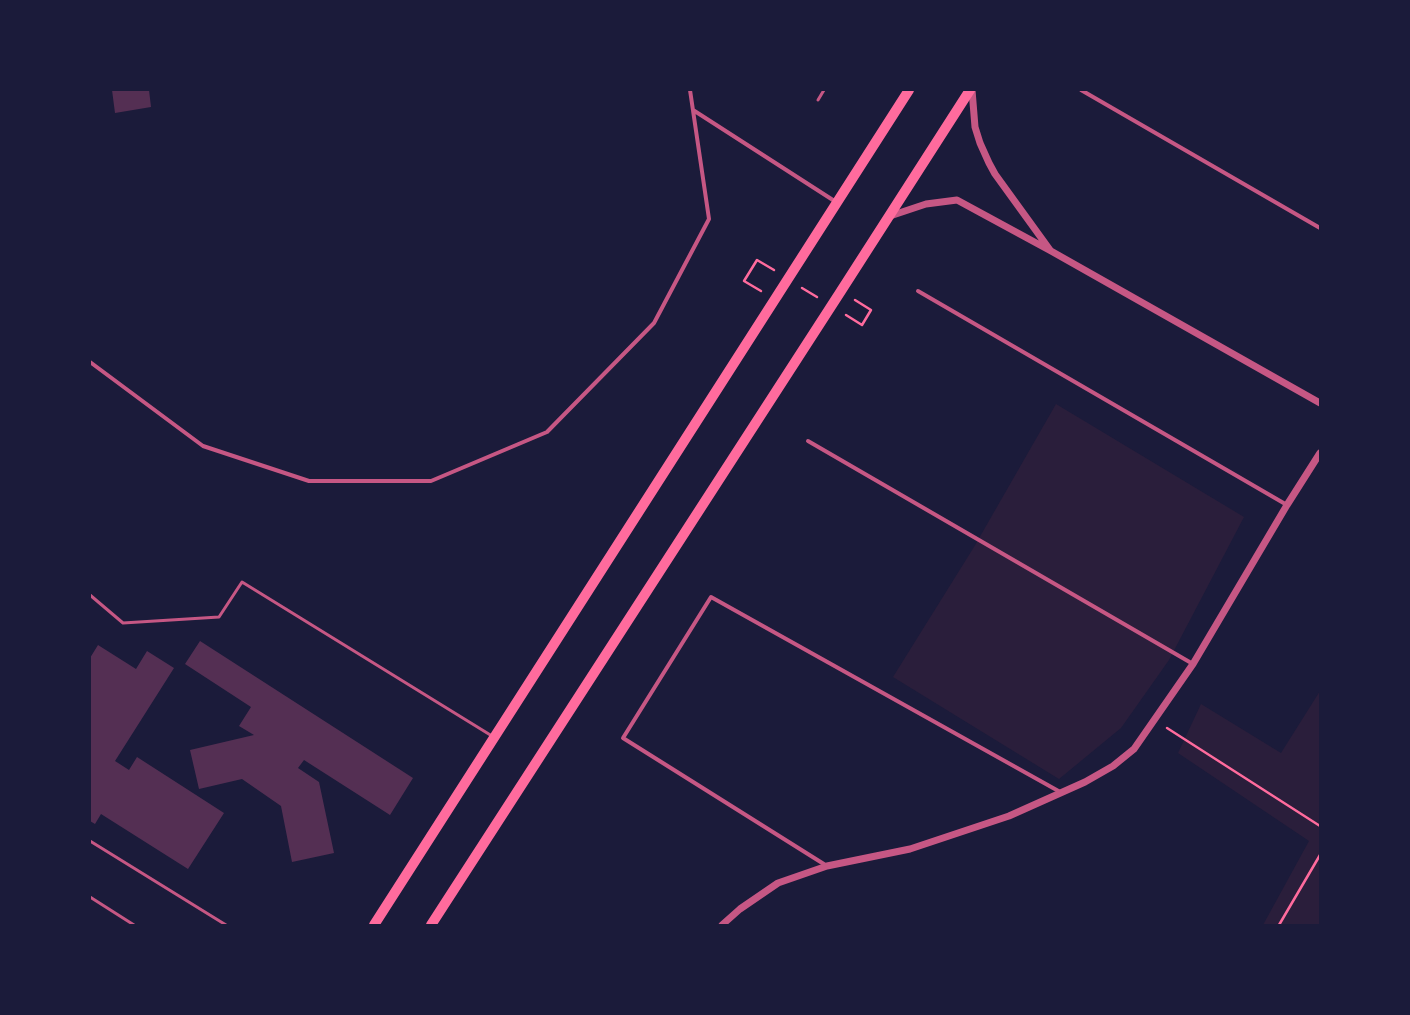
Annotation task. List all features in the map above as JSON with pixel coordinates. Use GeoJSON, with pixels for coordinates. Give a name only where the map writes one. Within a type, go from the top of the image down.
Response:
{"type":"FeatureCollection","features":[{"type":"Feature","properties":{"kind":"main road"},"geometry":{"type":"LineString","coordinates":[[374,925],[909,90]]}},
{"type":"Feature","properties":{"kind":"main road"},"geometry":{"type":"LineString","coordinates":[[431,925],[971,90]]}},
{"type":"Feature","properties":{"kind":"street"},"geometry":{"type":"LineString","coordinates":[[90,362],[203,446],[309,481],[431,482],[547,432],[654,323],[709,219],[690,90]]}},
{"type":"Feature","properties":{"kind":"street"},"geometry":{"type":"LineString","coordinates":[[971,90],[975,127],[980,143],[989,162],[995,174],[1051,252]]}},
{"type":"Feature","properties":{"kind":"street"},"geometry":{"type":"LineString","coordinates":[[1081,90],[1320,228]]}},
{"type":"Feature","properties":{"kind":"street"},"geometry":{"type":"LineString","coordinates":[[693,110],[836,203]]}},
{"type":"Feature","properties":{"kind":"street"},"geometry":{"type":"LineString","coordinates":[[890,216],[926,204],[957,200],[1320,403]]}},
{"type":"Feature","properties":{"kind":"street"},"geometry":{"type":"LineString","coordinates":[[918,291],[1287,505]]}},
{"type":"Feature","properties":{"kind":"street"},"geometry":{"type":"LineString","coordinates":[[808,441],[1193,664]]}},
{"type":"Feature","properties":{"kind":"street"},"geometry":{"type":"LineString","coordinates":[[722,925],[740,909],[778,883],[827,866],[910,849],[1009,816],[1062,793],[1113,766],[1134,749],[1193,664],[1287,505],[1320,453]]}},
{"type":"Feature","properties":{"kind":"street"},"geometry":{"type":"LineString","coordinates":[[827,866],[623,738],[711,597],[1062,793]]}},
{"type":"Feature","properties":{"kind":"lane"},"geometry":{"type":"LineString","coordinates":[[818,100],[824,90]]}},
{"type":"Feature","properties":{"kind":"lane"},"geometry":{"type":"LineString","coordinates":[[90,595],[123,623],[219,617],[242,582],[495,738]]}},
{"type":"Feature","properties":{"kind":"lane"},"geometry":{"type":"LineString","coordinates":[[90,841],[226,925]]}},
{"type":"Feature","properties":{"kind":"lane"},"geometry":{"type":"LineString","coordinates":[[90,897],[134,925]]}},
{"type":"Feature","properties":{"kind":"path"},"geometry":{"type":"LineString","coordinates":[[744,281],[757,260],[777,272]]}},
{"type":"Feature","properties":{"kind":"path"},"geometry":{"type":"LineString","coordinates":[[796,284],[823,301]]}},
{"type":"Feature","properties":{"kind":"path"},"geometry":{"type":"LineString","coordinates":[[842,313],[862,325],[871,310]]}},
{"type":"Feature","properties":{"kind":"path"},"geometry":{"type":"LineString","coordinates":[[1155,720],[1320,826]]}},
{"type":"Feature","properties":{"kind":"path"},"geometry":{"type":"LineString","coordinates":[[1279,925],[1320,855]]}},
{"type":"Feature","properties":{"kind":"shaded area"},"geometry":{"type":"Polygon","coordinates":[[[1056,404],[1244,517],[1169,660],[1121,728],[1059,779],[893,677],[974,547],[1056,404]]]}},
{"type":"Feature","properties":{"kind":"shaded area"},"geometry":{"type":"Polygon","coordinates":[[[1320,691],[1320,925],[1263,925],[1309,841],[1178,753],[1201,704],[1281,753],[1320,691]]]}},
{"type":"Feature","properties":{"kind":"building"},"geometry":{"type":"Polygon","coordinates":[[[112,90],[149,90],[151,107],[115,113],[112,90]]]}},
{"type":"Feature","properties":{"kind":"building"},"geometry":{"type":"Polygon","coordinates":[[[200,641],[413,778],[390,815],[304,760],[298,768],[319,782],[334,853],[292,862],[281,806],[242,779],[199,789],[190,750],[254,735],[239,726],[251,707],[185,664],[200,641]]]}},
{"type":"Feature","properties":{"kind":"building"},"geometry":{"type":"Polygon","coordinates":[[[98,645],[136,669],[147,651],[174,668],[115,761],[129,770],[137,757],[224,813],[188,869],[101,814],[95,824],[90,821],[90,658],[98,645]]]}}]}
